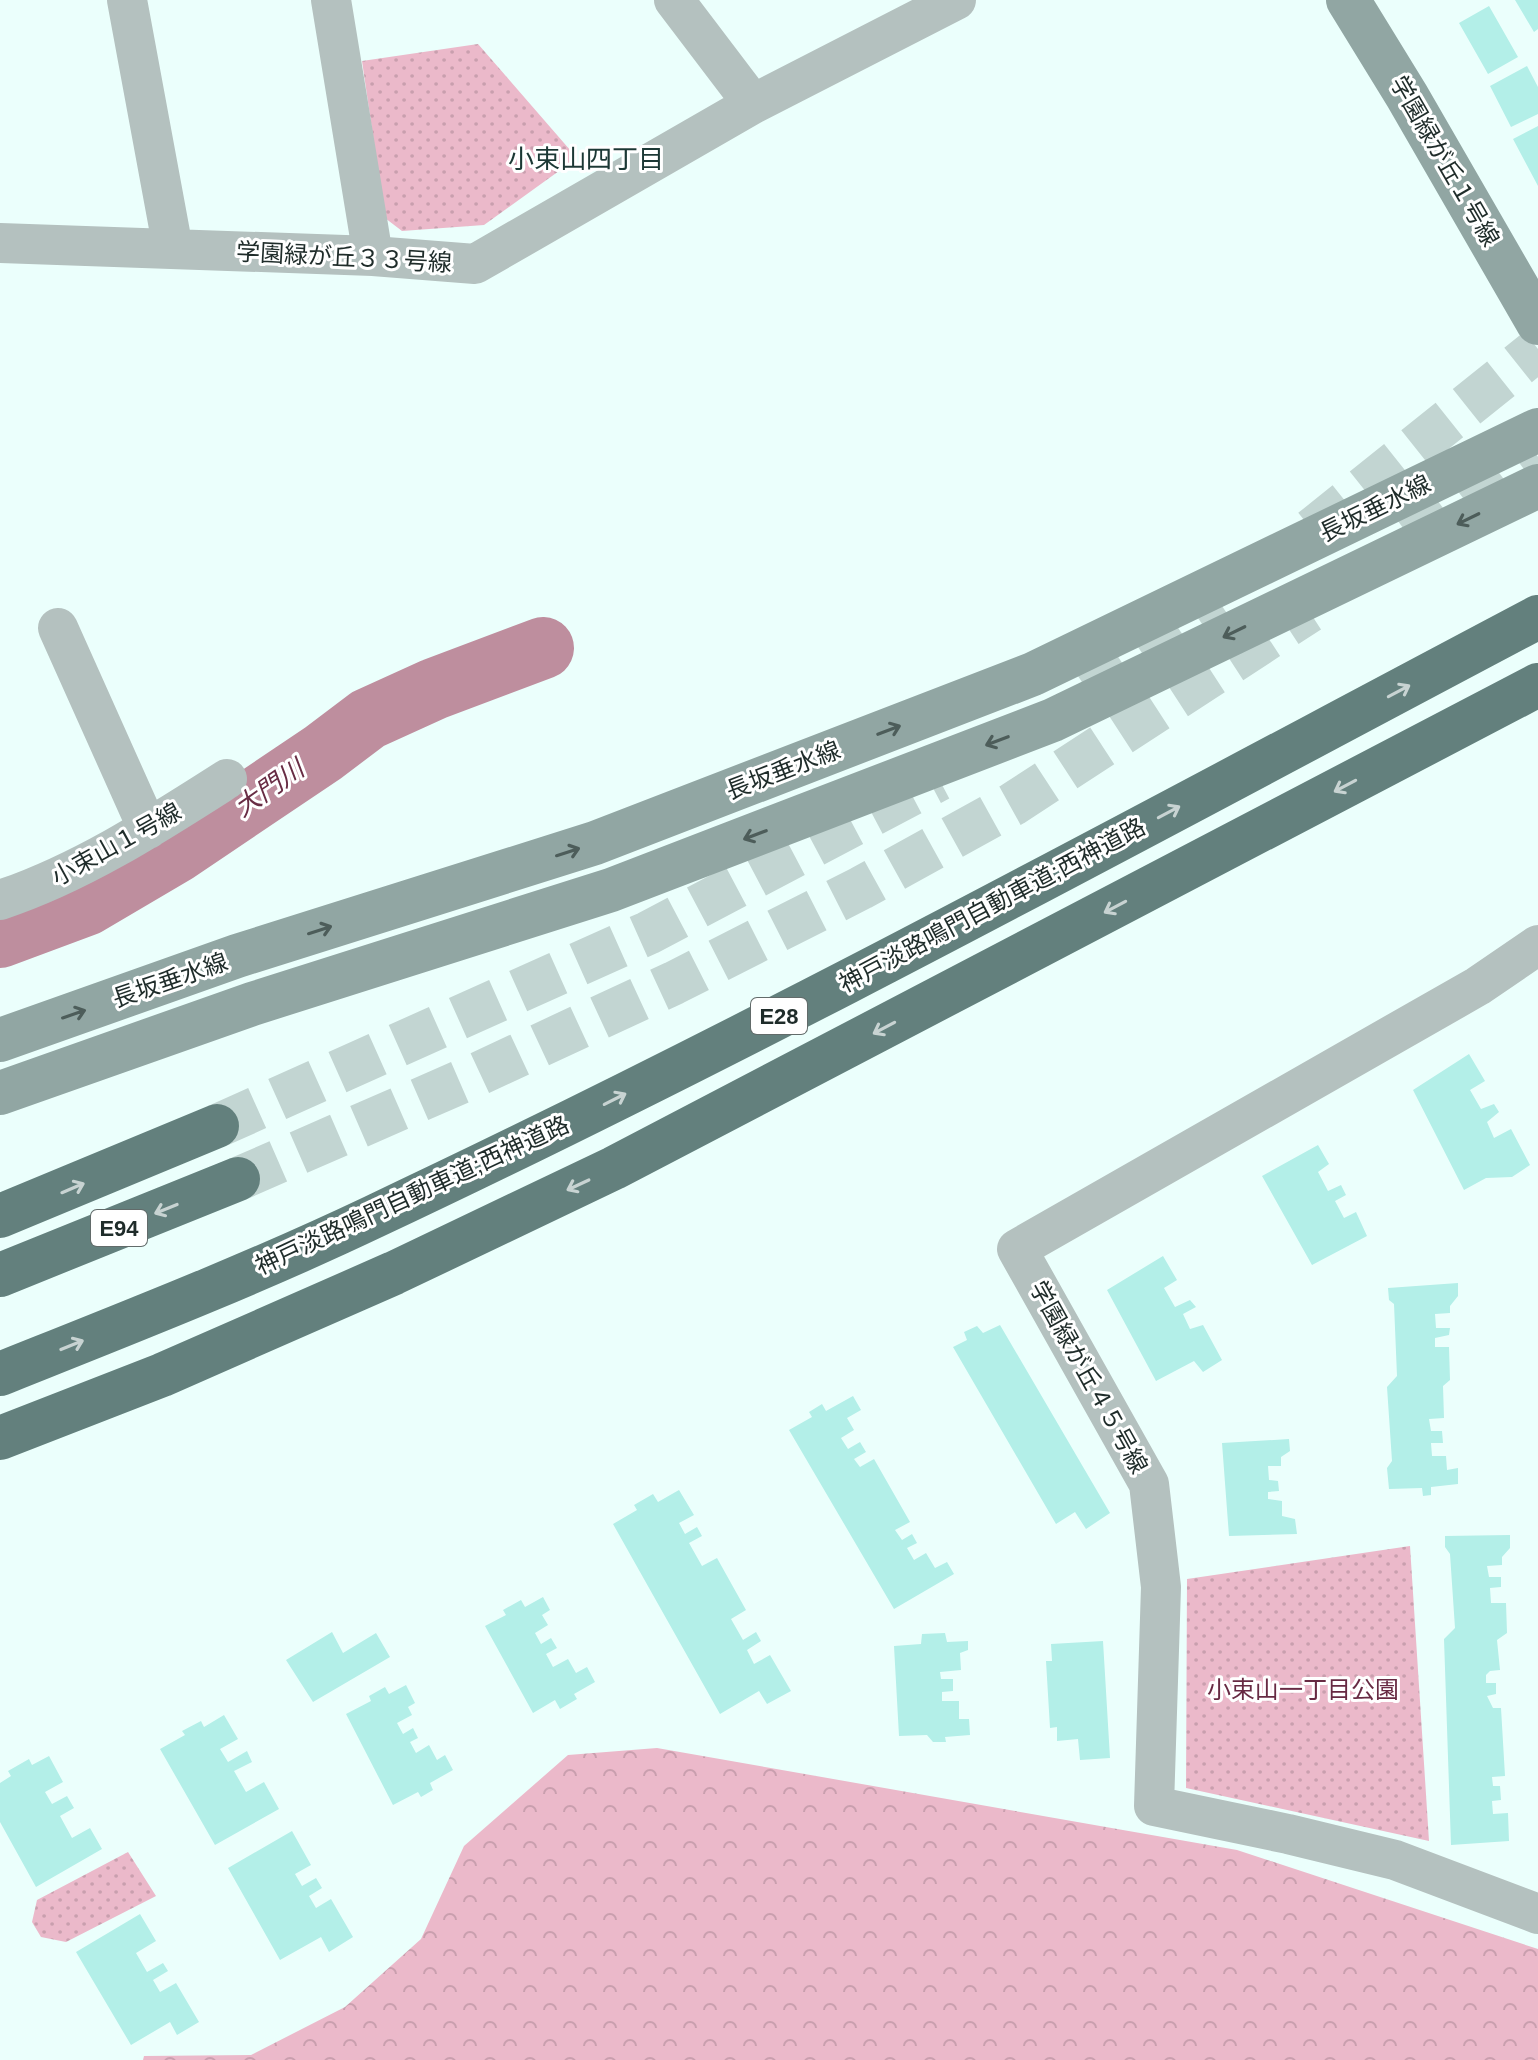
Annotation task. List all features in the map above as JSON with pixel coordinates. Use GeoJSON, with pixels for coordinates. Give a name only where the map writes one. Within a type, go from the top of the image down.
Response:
{"type":"FeatureCollection","features":[{"type":"Feature","properties":{"kind":"highway","name":"神戸淡路鳴門自動車道;西神道路"},"geometry":{"type":"LineString","coordinates":[[0,1374],[146,1316],[370,1219],[592,1111],[836,988],[1538,617]]}},
{"type":"Feature","properties":{"kind":"highway","name":"E28"},"geometry":{"type":"LineString","coordinates":[[0,1438],[177,1369],[394,1273],[614,1168],[1538,685]]}},
{"type":"Feature","properties":{"kind":"highway","name":"E94"},"geometry":{"type":"LineString","coordinates":[[0,1216],[217,1126]]}},
{"type":"Feature","properties":{"kind":"highway","name":"E94"},"geometry":{"type":"LineString","coordinates":[[0,1275],[238,1179]]}},
{"type":"Feature","properties":{"kind":"main road","name":"学園緑が丘１号線"},"geometry":{"type":"LineString","coordinates":[[1348,0],[1538,323]]}},
{"type":"Feature","properties":{"kind":"main road","name":"長坂垂水線"},"geometry":{"type":"LineString","coordinates":[[0,1040],[237,956],[595,843],[1033,674],[1538,430]]}},
{"type":"Feature","properties":{"kind":"main road","name":"長坂垂水線"},"geometry":{"type":"LineString","coordinates":[[0,1093],[252,1004],[611,890],[1053,720],[1538,486]]}},
{"type":"Feature","properties":{"kind":"street"},"geometry":{"type":"LineString","coordinates":[[127,0],[173,249]]}},
{"type":"Feature","properties":{"kind":"street"},"geometry":{"type":"LineString","coordinates":[[331,0],[373,256]]}},
{"type":"Feature","properties":{"kind":"street"},"geometry":{"type":"LineString","coordinates":[[674,0],[753,104]]}},
{"type":"Feature","properties":{"kind":"street","name":"学園緑が丘３３号線"},"geometry":{"type":"LineString","coordinates":[[0,243],[373,256],[475,264],[753,104],[943,2]]}},
{"type":"Feature","properties":{"kind":"street"},"geometry":{"type":"LineString","coordinates":[[58,628],[148,829]]}},
{"type":"Feature","properties":{"kind":"street","name":"小束山１号線"},"geometry":{"type":"LineString","coordinates":[[0,900],[39,887],[148,829],[227,779]]}},
{"type":"Feature","properties":{"kind":"street","name":"学園緑が丘４５号線"},"geometry":{"type":"LineString","coordinates":[[1538,945],[1478,986],[1017,1249],[1149,1484],[1161,1587],[1154,1806],[1395,1860],[1538,1914]]}},
{"type":"Feature","properties":{"kind":"green space"},"geometry":{"type":"Polygon","coordinates":[[[478,44],[577,158],[484,225],[402,231],[385,218],[362,61],[478,44]]]}},
{"type":"Feature","properties":{"kind":"green space","name":"小束山一丁目公園"},"geometry":{"type":"Polygon","coordinates":[[[1410,1546],[1429,1841],[1186,1788],[1187,1579],[1410,1546]]]}},
{"type":"Feature","properties":{"kind":"green space"},"geometry":{"type":"Polygon","coordinates":[[[657,1748],[1237,1850],[1538,1949],[1538,2060],[143,2060],[144,2056],[251,2055],[345,2007],[421,1939],[464,1846],[568,1755],[657,1748]]]}},
{"type":"Feature","properties":{"kind":"green space"},"geometry":{"type":"Polygon","coordinates":[[[128,1852],[156,1896],[66,1942],[41,1937],[32,1922],[37,1900],[128,1852]]]}},
{"type":"Feature","properties":{"kind":"building"},"geometry":{"type":"Polygon","coordinates":[[[1515,0],[1538,0],[1538,29],[1534,32],[1515,0]]]}},
{"type":"Feature","properties":{"kind":"building"},"geometry":{"type":"Polygon","coordinates":[[[1489,6],[1518,57],[1488,74],[1459,23],[1489,6]]]}},
{"type":"Feature","properties":{"kind":"building"},"geometry":{"type":"Polygon","coordinates":[[[1527,66],[1538,87],[1538,114],[1511,127],[1490,86],[1527,66]]]}},
{"type":"Feature","properties":{"kind":"building"},"geometry":{"type":"Polygon","coordinates":[[[1538,126],[1538,186],[1513,139],[1538,126]]]}},
{"type":"Feature","properties":{"kind":"building"},"geometry":{"type":"Polygon","coordinates":[[[1469,1054],[1485,1081],[1470,1090],[1481,1109],[1494,1104],[1499,1112],[1487,1122],[1494,1138],[1511,1129],[1530,1165],[1512,1177],[1486,1178],[1464,1190],[1413,1090],[1469,1054]]]}},
{"type":"Feature","properties":{"kind":"building"},"geometry":{"type":"Polygon","coordinates":[[[1318,1145],[1329,1164],[1318,1172],[1328,1191],[1341,1185],[1346,1195],[1335,1201],[1344,1218],[1356,1212],[1367,1236],[1312,1265],[1262,1176],[1318,1145]]]}},
{"type":"Feature","properties":{"kind":"building"},"geometry":{"type":"Polygon","coordinates":[[[1163,1256],[1177,1280],[1164,1288],[1175,1307],[1190,1300],[1196,1307],[1183,1314],[1190,1329],[1203,1325],[1222,1360],[1203,1372],[1194,1361],[1156,1381],[1107,1290],[1163,1256]]]}},
{"type":"Feature","properties":{"kind":"building"},"geometry":{"type":"Polygon","coordinates":[[[1458,1283],[1458,1296],[1450,1306],[1450,1313],[1435,1314],[1436,1328],[1450,1328],[1449,1335],[1435,1338],[1435,1347],[1449,1347],[1450,1380],[1443,1386],[1444,1418],[1429,1419],[1431,1431],[1442,1431],[1443,1443],[1431,1443],[1432,1456],[1446,1456],[1447,1470],[1458,1468],[1458,1484],[1431,1487],[1431,1495],[1423,1496],[1422,1488],[1389,1489],[1387,1468],[1392,1461],[1387,1387],[1397,1376],[1394,1304],[1389,1300],[1388,1288],[1458,1283]]]}},
{"type":"Feature","properties":{"kind":"building"},"geometry":{"type":"Polygon","coordinates":[[[1000,1325],[1110,1513],[1086,1529],[1075,1512],[1056,1524],[953,1347],[967,1340],[964,1332],[977,1326],[983,1333],[1000,1325]]]}},
{"type":"Feature","properties":{"kind":"building"},"geometry":{"type":"Polygon","coordinates":[[[853,1396],[861,1410],[847,1418],[854,1430],[841,1438],[848,1449],[860,1442],[866,1452],[854,1459],[860,1467],[874,1459],[910,1522],[895,1530],[902,1540],[912,1534],[917,1543],[907,1548],[914,1560],[926,1553],[935,1568],[947,1562],[954,1574],[894,1609],[789,1430],[812,1417],[809,1412],[822,1404],[826,1411],[853,1396]]]}},
{"type":"Feature","properties":{"kind":"building"},"geometry":{"type":"Polygon","coordinates":[[[1289,1439],[1290,1451],[1281,1457],[1281,1466],[1268,1466],[1269,1480],[1278,1481],[1279,1491],[1268,1492],[1268,1499],[1282,1501],[1282,1516],[1295,1519],[1297,1534],[1229,1536],[1222,1443],[1289,1439]]]}},
{"type":"Feature","properties":{"kind":"building"},"geometry":{"type":"Polygon","coordinates":[[[679,1490],[694,1515],[679,1523],[685,1534],[697,1527],[702,1536],[689,1543],[702,1566],[717,1558],[746,1610],[731,1619],[743,1640],[756,1632],[761,1641],[747,1650],[754,1664],[770,1655],[791,1691],[767,1704],[759,1691],[720,1714],[613,1524],[637,1510],[634,1505],[653,1494],[658,1502],[679,1490]]]}},
{"type":"Feature","properties":{"kind":"building"},"geometry":{"type":"Polygon","coordinates":[[[1510,1535],[1510,1548],[1502,1557],[1502,1565],[1487,1566],[1489,1577],[1501,1577],[1501,1587],[1490,1588],[1491,1603],[1506,1603],[1507,1633],[1497,1640],[1500,1670],[1490,1671],[1486,1675],[1486,1683],[1496,1683],[1496,1694],[1487,1696],[1493,1708],[1501,1708],[1505,1776],[1492,1777],[1493,1786],[1500,1786],[1501,1800],[1492,1801],[1493,1814],[1508,1813],[1509,1841],[1451,1845],[1444,1639],[1455,1628],[1450,1554],[1445,1547],[1445,1536],[1510,1535]]]}},
{"type":"Feature","properties":{"kind":"building"},"geometry":{"type":"Polygon","coordinates":[[[543,1597],[550,1610],[542,1615],[548,1625],[535,1633],[541,1644],[551,1638],[557,1648],[546,1654],[553,1667],[568,1659],[576,1673],[587,1667],[595,1682],[574,1694],[577,1699],[560,1709],[555,1700],[533,1713],[485,1626],[506,1615],[503,1610],[521,1600],[525,1607],[543,1597]]]}},
{"type":"Feature","properties":{"kind":"building"},"geometry":{"type":"Polygon","coordinates":[[[332,1632],[343,1653],[376,1633],[390,1657],[313,1702],[286,1660],[332,1632]]]}},
{"type":"Feature","properties":{"kind":"building"},"geometry":{"type":"Polygon","coordinates":[[[945,1633],[947,1642],[968,1641],[968,1650],[960,1653],[961,1670],[940,1672],[941,1679],[953,1679],[953,1691],[942,1692],[942,1701],[959,1701],[959,1719],[969,1719],[970,1735],[945,1737],[946,1742],[933,1742],[927,1735],[899,1736],[894,1646],[921,1644],[922,1634],[945,1633]]]}},
{"type":"Feature","properties":{"kind":"building"},"geometry":{"type":"Polygon","coordinates":[[[1103,1641],[1110,1758],[1080,1760],[1078,1739],[1057,1741],[1057,1727],[1050,1728],[1046,1661],[1052,1661],[1051,1644],[1103,1641]]]}},
{"type":"Feature","properties":{"kind":"building"},"geometry":{"type":"Polygon","coordinates":[[[406,1685],[415,1703],[408,1707],[412,1715],[397,1723],[403,1734],[413,1728],[418,1738],[410,1742],[416,1753],[429,1745],[437,1760],[445,1755],[453,1770],[430,1783],[433,1790],[421,1797],[418,1792],[393,1805],[346,1714],[371,1701],[369,1696],[385,1687],[389,1694],[406,1685]]]}},
{"type":"Feature","properties":{"kind":"building"},"geometry":{"type":"Polygon","coordinates":[[[224,1715],[238,1739],[220,1749],[228,1762],[247,1751],[252,1762],[234,1771],[246,1792],[264,1782],[279,1809],[215,1845],[160,1749],[185,1735],[182,1731],[201,1721],[204,1727],[224,1715]]]}},
{"type":"Feature","properties":{"kind":"building"},"geometry":{"type":"Polygon","coordinates":[[[49,1756],[63,1782],[45,1792],[52,1804],[67,1796],[74,1808],[60,1816],[72,1838],[90,1828],[102,1849],[36,1887],[0,1822],[0,1783],[11,1776],[8,1771],[29,1759],[32,1765],[49,1756]]]}},
{"type":"Feature","properties":{"kind":"building"},"geometry":{"type":"Polygon","coordinates":[[[292,1831],[311,1865],[295,1874],[302,1886],[316,1878],[322,1888],[309,1896],[316,1908],[331,1899],[353,1937],[329,1952],[321,1937],[280,1960],[228,1868],[292,1831]]]}},
{"type":"Feature","properties":{"kind":"building"},"geometry":{"type":"Polygon","coordinates":[[[140,1914],[156,1941],[136,1953],[147,1972],[163,1963],[168,1971],[153,1980],[160,1992],[176,1983],[199,2022],[177,2035],[170,2022],[131,2045],[76,1952],[140,1914]]]}},
{"type":"Feature","properties":{"kind":"waterway","name":"大門川"},"geometry":{"type":"LineString","coordinates":[[0,937],[86,905],[176,852],[368,719],[434,689],[543,648]]}},
{"type":"Feature","properties":{"kind":"tunnel"},"geometry":{"type":"LineString","coordinates":[[1312,530],[1538,349]]}},
{"type":"Feature","properties":{"kind":"tunnel"},"geometry":{"type":"LineString","coordinates":[[1409,536],[1530,446]]}},
{"type":"Feature","properties":{"kind":"tunnel"},"geometry":{"type":"LineString","coordinates":[[1086,688],[1218,600]]}},
{"type":"Feature","properties":{"kind":"tunnel"},"geometry":{"type":"LineString","coordinates":[[238,1179],[465,1080],[674,983],[861,888],[1013,804],[1309,611]]}},
{"type":"Feature","properties":{"kind":"tunnel"},"geometry":{"type":"LineString","coordinates":[[217,1126],[648,933],[939,779]]}},
{"type":"Feature","properties":{"kind":"district","name":"小束山四丁目"},"geometry":{"type":"Point","coordinates":[586,159]}}]}
